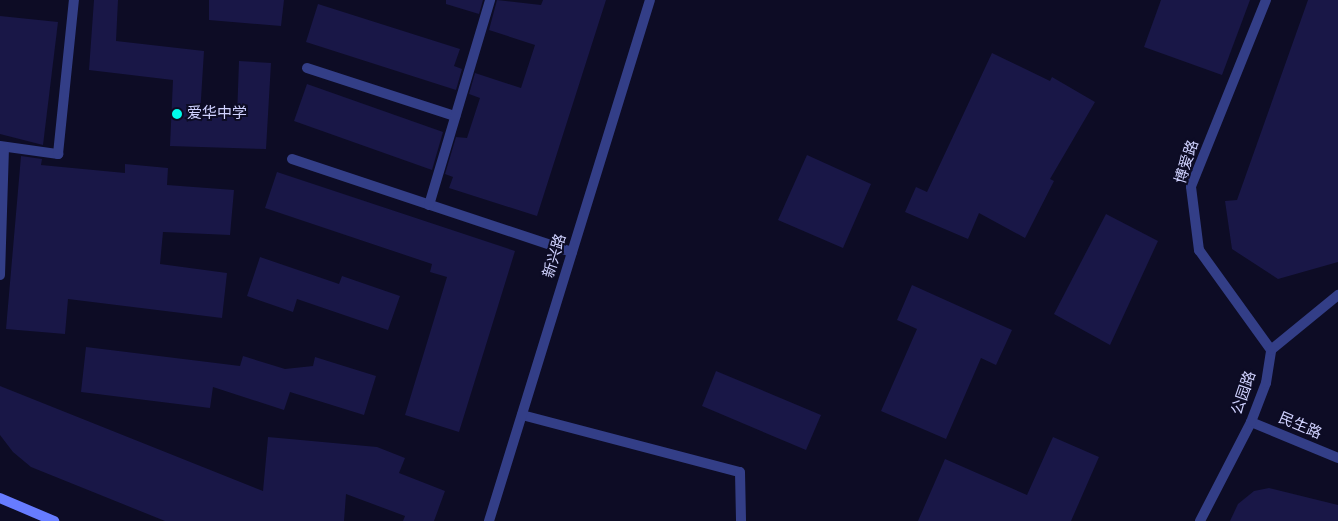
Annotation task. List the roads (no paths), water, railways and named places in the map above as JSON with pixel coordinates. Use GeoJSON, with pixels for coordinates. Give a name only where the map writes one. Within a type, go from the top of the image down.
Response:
{"type":"FeatureCollection","features":[{"type":"Feature","properties":{"kind":"main road"},"geometry":{"type":"LineString","coordinates":[[0,498],[54,521]]}},
{"type":"Feature","properties":{"kind":"street"},"geometry":{"type":"LineString","coordinates":[[0,275],[2,146],[58,154],[74,0]]}},
{"type":"Feature","properties":{"kind":"street"},"geometry":{"type":"LineString","coordinates":[[429,205],[490,0]]}},
{"type":"Feature","properties":{"kind":"street","name":"新兴路"},"geometry":{"type":"LineString","coordinates":[[489,521],[650,0]]}},
{"type":"Feature","properties":{"kind":"street","name":"博爱路"},"geometry":{"type":"LineString","coordinates":[[1266,0],[1192,187],[1199,250],[1271,350]]}},
{"type":"Feature","properties":{"kind":"street"},"geometry":{"type":"LineString","coordinates":[[307,68],[455,116]]}},
{"type":"Feature","properties":{"kind":"street"},"geometry":{"type":"LineString","coordinates":[[292,159],[572,252]]}},
{"type":"Feature","properties":{"kind":"street"},"geometry":{"type":"LineString","coordinates":[[1271,350],[1338,295]]}},
{"type":"Feature","properties":{"kind":"street","name":"公园路"},"geometry":{"type":"LineString","coordinates":[[1200,521],[1251,422],[1266,383],[1271,350]]}},
{"type":"Feature","properties":{"kind":"street"},"geometry":{"type":"LineString","coordinates":[[522,415],[740,472],[740,521]]}},
{"type":"Feature","properties":{"kind":"street","name":"民生路"},"geometry":{"type":"LineString","coordinates":[[1251,422],[1338,458]]}},
{"type":"Feature","properties":{"kind":"place","name":"爱华中学"},"geometry":{"type":"Point","coordinates":[177,114]}}]}
